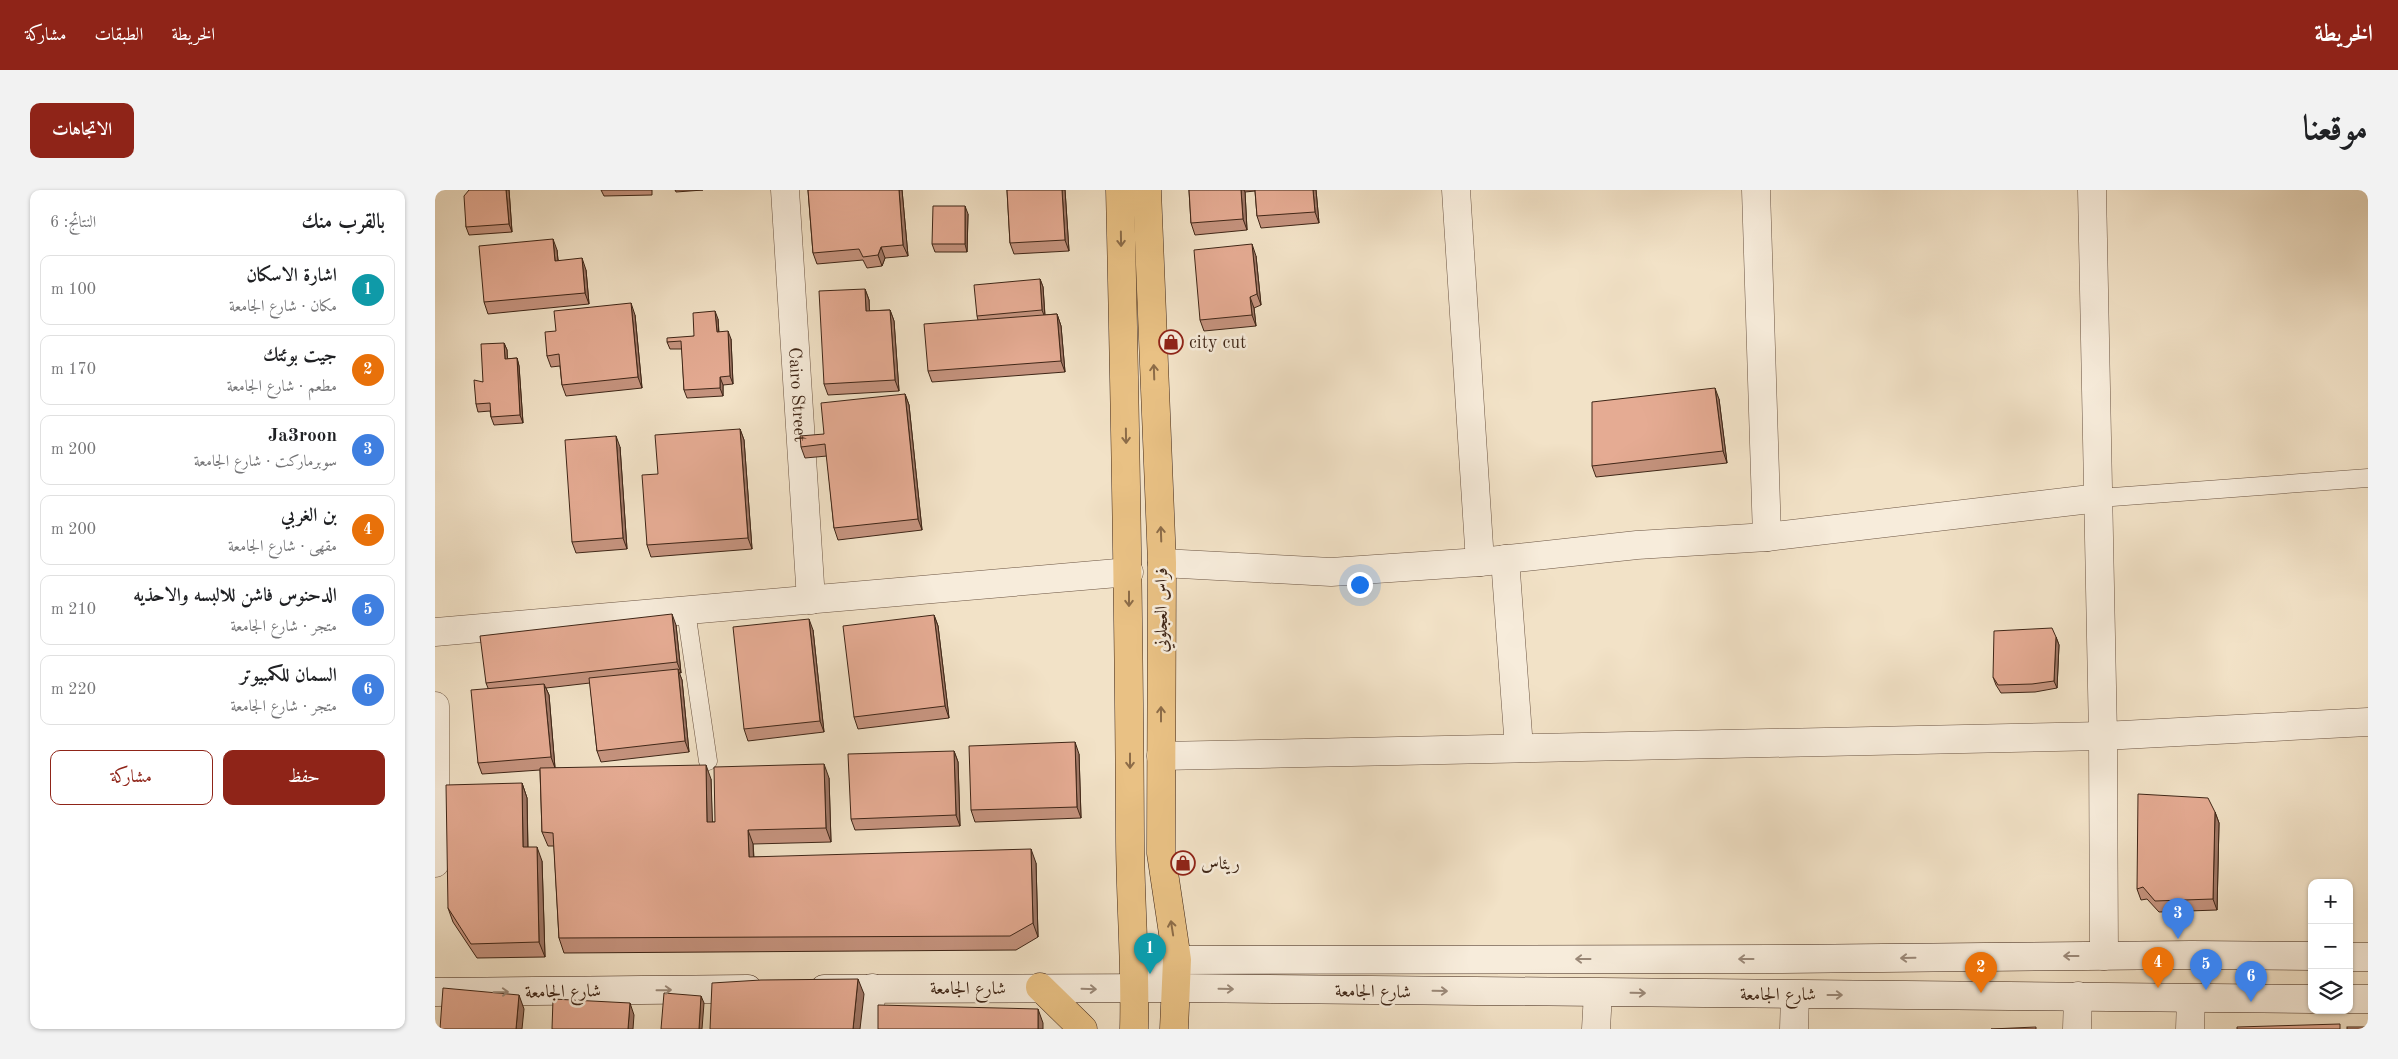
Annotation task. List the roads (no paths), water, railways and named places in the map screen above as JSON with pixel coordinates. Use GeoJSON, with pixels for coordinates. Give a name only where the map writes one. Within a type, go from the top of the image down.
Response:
{"type":"FeatureCollection","features":[{"type":"Feature","properties":{"kind":"main road","name":"فراس العجلوني"},"geometry":{"type":"LineString","coordinates":[[1120,190],[1129,572],[1130,895],[1135,977],[1134,1029]]}},
{"type":"Feature","properties":{"kind":"main road","name":"فراس العجلوني"},"geometry":{"type":"LineString","coordinates":[[1147,190],[1162,563],[1161,853],[1177,960],[1174,1029]]}},
{"type":"Feature","properties":{"kind":"main road"},"geometry":{"type":"LineString","coordinates":[[1040,987],[1083,1029]]}},
{"type":"Feature","properties":{"kind":"street","name":"Cairo Street"},"geometry":{"type":"LineString","coordinates":[[785,190],[811,600]]}},
{"type":"Feature","properties":{"kind":"street"},"geometry":{"type":"LineString","coordinates":[[1456,190],[1492,561],[1519,748]]}},
{"type":"Feature","properties":{"kind":"street"},"geometry":{"type":"LineString","coordinates":[[1756,190],[1767,537]]}},
{"type":"Feature","properties":{"kind":"street"},"geometry":{"type":"LineString","coordinates":[[2092,190],[2103,736],[2104,956]]}},
{"type":"Feature","properties":{"kind":"street"},"geometry":{"type":"LineString","coordinates":[[1162,563],[1331,572],[1492,561],[1637,545],[1767,537],[2099,498]]}},
{"type":"Feature","properties":{"kind":"street"},"geometry":{"type":"LineString","coordinates":[[435,632],[1129,572]]}},
{"type":"Feature","properties":{"kind":"street"},"geometry":{"type":"LineString","coordinates":[[435,706],[435,863]]}},
{"type":"Feature","properties":{"kind":"street"},"geometry":{"type":"LineString","coordinates":[[1161,756],[2103,736],[2368,722]]}},
{"type":"Feature","properties":{"kind":"street","name":"شارع الجامعة"},"geometry":{"type":"LineString","coordinates":[[802,989],[1040,987],[1135,977],[1177,960],[2308,956]]}},
{"type":"Feature","properties":{"kind":"street"},"geometry":{"type":"LineString","coordinates":[[2353,957],[2368,957]]}},
{"type":"Feature","properties":{"kind":"street","name":"شارع الجامعة"},"geometry":{"type":"LineString","coordinates":[[1135,977],[1177,988],[2308,999]]}},
{"type":"Feature","properties":{"kind":"street"},"geometry":{"type":"LineString","coordinates":[[868,1029],[872,988]]}},
{"type":"Feature","properties":{"kind":"street","name":"شارع الجامعة"},"geometry":{"type":"LineString","coordinates":[[435,992],[773,989]]}},
{"type":"Feature","properties":{"kind":"street"},"geometry":{"type":"LineString","coordinates":[[1596,1029],[1598,993]]}},
{"type":"Feature","properties":{"kind":"street"},"geometry":{"type":"LineString","coordinates":[[1794,1029],[1795,995]]}},
{"type":"Feature","properties":{"kind":"street"},"geometry":{"type":"LineString","coordinates":[[2077,1029],[2078,996]]}},
{"type":"Feature","properties":{"kind":"street"},"geometry":{"type":"LineString","coordinates":[[2191,999],[2191,1029]]}},
{"type":"Feature","properties":{"kind":"street"},"geometry":{"type":"LineString","coordinates":[[2353,999],[2368,999]]}},
{"type":"Feature","properties":{"kind":"lane"},"geometry":{"type":"LineString","coordinates":[[2099,498],[2368,478]]}},
{"type":"Feature","properties":{"kind":"lane"},"geometry":{"type":"LineString","coordinates":[[686,611],[708,761]]}},
{"type":"Feature","properties":{"kind":"place","name":"city cut"},"geometry":{"type":"Point","coordinates":[1171,342]}},
{"type":"Feature","properties":{"kind":"place","name":"ريئاس"},"geometry":{"type":"Point","coordinates":[1183,863]}},
{"type":"Feature","properties":{"kind":"place","name":"Ja3roon"},"geometry":{"type":"Point","coordinates":[2178,939]}},
{"type":"Feature","properties":{"kind":"place","name":"اشارة الاسكان"},"geometry":{"type":"Point","coordinates":[1150,974]}},
{"type":"Feature","properties":{"kind":"place","name":"بن الغربي"},"geometry":{"type":"Point","coordinates":[2158,988]}},
{"type":"Feature","properties":{"kind":"place","name":"الدحنوس فاشن للالبسه والاحذيه"},"geometry":{"type":"Point","coordinates":[2206,990]}},
{"type":"Feature","properties":{"kind":"place","name":"جيت بوئتك"},"geometry":{"type":"Point","coordinates":[1981,993]}},
{"type":"Feature","properties":{"kind":"place","name":"السمان للكمبيوتر"},"geometry":{"type":"Point","coordinates":[2251,1002]}}]}
